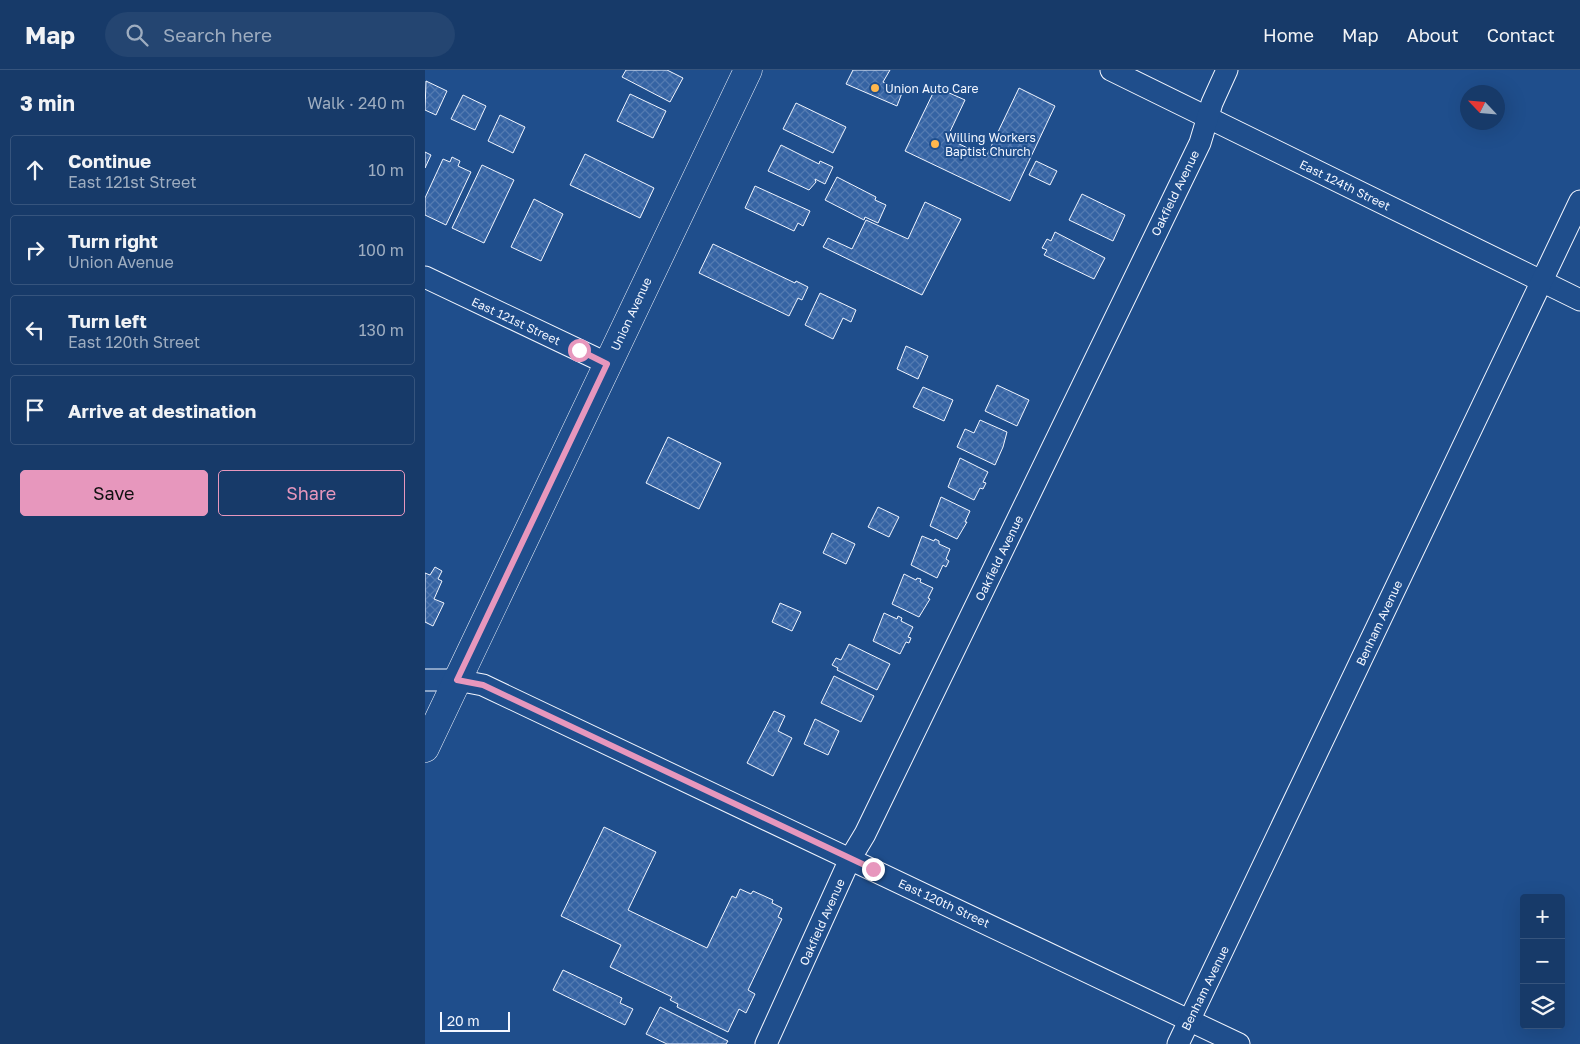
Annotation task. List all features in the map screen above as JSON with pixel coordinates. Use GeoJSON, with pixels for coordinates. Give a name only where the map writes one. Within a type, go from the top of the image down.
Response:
{"type":"FeatureCollection","features":[{"type":"Feature","properties":{"kind":"main road","name":"Union Avenue"},"geometry":{"type":"LineString","coordinates":[[425,748],[747,70]]}},
{"type":"Feature","properties":{"kind":"street","name":"East 124th Street"},"geometry":{"type":"LineString","coordinates":[[1111,70],[1580,300]]}},
{"type":"Feature","properties":{"kind":"street","name":"Oakfield Avenue"},"geometry":{"type":"LineString","coordinates":[[766,1044],[850,859],[869,825],[1191,161],[1208,118],[1212,102],[1227,70]]}},
{"type":"Feature","properties":{"kind":"street","name":"Benham Avenue"},"geometry":{"type":"LineString","coordinates":[[1178,1044],[1580,201]]}},
{"type":"Feature","properties":{"kind":"street","name":"East 121st Street"},"geometry":{"type":"LineString","coordinates":[[425,277],[607,364]]}},
{"type":"Feature","properties":{"kind":"street","name":"East 120th Street"},"geometry":{"type":"LineString","coordinates":[[425,680],[457,680],[483,685],[1239,1044]]}},
{"type":"Feature","properties":{"kind":"building"},"geometry":{"type":"Polygon","coordinates":[[[626,70],[667,70],[683,78],[670,102],[622,77],[626,70]]]}},
{"type":"Feature","properties":{"kind":"building","name":"Union Auto Care"},"geometry":{"type":"Polygon","coordinates":[[[853,70],[890,70],[883,82],[902,93],[897,106],[846,84],[853,70]]]}},
{"type":"Feature","properties":{"kind":"building"},"geometry":{"type":"Polygon","coordinates":[[[426,81],[447,91],[436,115],[425,110],[426,81]]]}},
{"type":"Feature","properties":{"kind":"building","name":"Willing Workers Baptist Church"},"geometry":{"type":"Polygon","coordinates":[[[936,87],[965,100],[947,138],[986,157],[1019,88],[1055,106],[1010,201],[905,151],[936,87]]]}},
{"type":"Feature","properties":{"kind":"building"},"geometry":{"type":"Polygon","coordinates":[[[630,94],[666,111],[653,138],[617,121],[630,94]]]}},
{"type":"Feature","properties":{"kind":"building"},"geometry":{"type":"Polygon","coordinates":[[[463,95],[486,106],[475,130],[451,119],[463,95]]]}},
{"type":"Feature","properties":{"kind":"building"},"geometry":{"type":"Polygon","coordinates":[[[796,103],[846,127],[833,153],[783,129],[796,103]]]}},
{"type":"Feature","properties":{"kind":"building"},"geometry":{"type":"Polygon","coordinates":[[[500,115],[525,127],[513,153],[488,141],[500,115]]]}},
{"type":"Feature","properties":{"kind":"building"},"geometry":{"type":"Polygon","coordinates":[[[781,145],[819,164],[820,161],[833,167],[825,184],[815,179],[816,182],[809,190],[768,171],[781,145]]]}},
{"type":"Feature","properties":{"kind":"building"},"geometry":{"type":"Polygon","coordinates":[[[425,152],[431,155],[425,168],[425,152]]]}},
{"type":"Feature","properties":{"kind":"building"},"geometry":{"type":"Polygon","coordinates":[[[585,154],[654,188],[640,218],[570,185],[585,154]]]}},
{"type":"Feature","properties":{"kind":"building"},"geometry":{"type":"Polygon","coordinates":[[[452,157],[460,161],[458,166],[471,172],[446,225],[425,215],[425,198],[443,159],[450,162],[452,157]]]}},
{"type":"Feature","properties":{"kind":"building"},"geometry":{"type":"Polygon","coordinates":[[[1036,161],[1057,171],[1050,185],[1029,175],[1036,161]]]}},
{"type":"Feature","properties":{"kind":"building"},"geometry":{"type":"Polygon","coordinates":[[[482,165],[514,180],[484,243],[452,228],[482,165]]]}},
{"type":"Feature","properties":{"kind":"building"},"geometry":{"type":"Polygon","coordinates":[[[837,177],[876,197],[875,200],[886,205],[878,223],[865,217],[864,220],[825,200],[837,177]]]}},
{"type":"Feature","properties":{"kind":"building"},"geometry":{"type":"Polygon","coordinates":[[[755,186],[810,211],[803,226],[798,223],[794,231],[745,208],[755,186]]]}},
{"type":"Feature","properties":{"kind":"building"},"geometry":{"type":"Polygon","coordinates":[[[1082,194],[1125,215],[1113,241],[1069,220],[1082,194]]]}},
{"type":"Feature","properties":{"kind":"building"},"geometry":{"type":"Polygon","coordinates":[[[534,199],[563,214],[541,261],[511,247],[534,199]]]}},
{"type":"Feature","properties":{"kind":"building"},"geometry":{"type":"Polygon","coordinates":[[[925,202],[961,219],[922,295],[823,247],[828,238],[852,249],[866,220],[908,239],[925,202]]]}},
{"type":"Feature","properties":{"kind":"building"},"geometry":{"type":"Polygon","coordinates":[[[1055,232],[1105,258],[1094,279],[1044,255],[1047,250],[1042,248],[1047,239],[1051,241],[1055,232]]]}},
{"type":"Feature","properties":{"kind":"building"},"geometry":{"type":"Polygon","coordinates":[[[713,244],[795,283],[796,281],[808,287],[802,300],[798,298],[789,316],[699,273],[713,244]]]}},
{"type":"Feature","properties":{"kind":"building"},"geometry":{"type":"Polygon","coordinates":[[[820,293],[856,310],[851,322],[843,318],[833,339],[805,325],[820,293]]]}},
{"type":"Feature","properties":{"kind":"building"},"geometry":{"type":"Polygon","coordinates":[[[906,346],[928,356],[918,379],[897,369],[906,346]]]}},
{"type":"Feature","properties":{"kind":"building"},"geometry":{"type":"Polygon","coordinates":[[[997,385],[1029,400],[1017,426],[985,411],[997,385]]]}},
{"type":"Feature","properties":{"kind":"building"},"geometry":{"type":"Polygon","coordinates":[[[923,387],[953,400],[944,421],[913,407],[923,387]]]}},
{"type":"Feature","properties":{"kind":"building"},"geometry":{"type":"Polygon","coordinates":[[[980,420],[1007,432],[995,465],[957,447],[965,429],[974,433],[980,420]]]}},
{"type":"Feature","properties":{"kind":"building"},"geometry":{"type":"Polygon","coordinates":[[[668,437],[721,463],[699,509],[646,483],[668,437]]]}},
{"type":"Feature","properties":{"kind":"building"},"geometry":{"type":"Polygon","coordinates":[[[960,458],[988,472],[983,482],[986,483],[983,489],[980,488],[974,500],[948,487],[960,458]]]}},
{"type":"Feature","properties":{"kind":"building"},"geometry":{"type":"Polygon","coordinates":[[[941,497],[970,511],[965,522],[967,522],[957,539],[930,526],[941,497]]]}},
{"type":"Feature","properties":{"kind":"building"},"geometry":{"type":"Polygon","coordinates":[[[878,507],[899,517],[889,537],[868,527],[878,507]]]}},
{"type":"Feature","properties":{"kind":"building"},"geometry":{"type":"Polygon","coordinates":[[[832,533],[855,544],[846,564],[823,553],[832,533]]]}},
{"type":"Feature","properties":{"kind":"building"},"geometry":{"type":"Polygon","coordinates":[[[922,536],[934,541],[935,539],[939,541],[939,544],[950,549],[946,559],[949,561],[946,567],[943,565],[937,578],[911,565],[922,536]]]}},
{"type":"Feature","properties":{"kind":"building"},"geometry":{"type":"Polygon","coordinates":[[[435,567],[442,571],[438,579],[442,581],[434,599],[444,603],[433,626],[425,622],[425,573],[430,575],[435,567]]]}},
{"type":"Feature","properties":{"kind":"building"},"geometry":{"type":"Polygon","coordinates":[[[904,574],[916,580],[917,578],[921,579],[920,582],[933,588],[928,598],[930,599],[919,617],[892,604],[904,574]]]}},
{"type":"Feature","properties":{"kind":"building"},"geometry":{"type":"Polygon","coordinates":[[[780,603],[801,612],[792,631],[772,622],[780,603]]]}},
{"type":"Feature","properties":{"kind":"building"},"geometry":{"type":"Polygon","coordinates":[[[884,613],[897,619],[898,616],[902,618],[901,621],[913,627],[908,637],[911,638],[909,643],[906,642],[900,654],[873,641],[884,613]]]}},
{"type":"Feature","properties":{"kind":"building"},"geometry":{"type":"Polygon","coordinates":[[[849,644],[890,664],[877,690],[837,670],[838,668],[832,665],[836,658],[841,660],[849,644]]]}},
{"type":"Feature","properties":{"kind":"building"},"geometry":{"type":"Polygon","coordinates":[[[834,676],[874,696],[861,722],[821,703],[834,676]]]}},
{"type":"Feature","properties":{"kind":"building"},"geometry":{"type":"Polygon","coordinates":[[[774,711],[785,716],[778,731],[792,738],[773,776],[747,763],[774,711]]]}},
{"type":"Feature","properties":{"kind":"building"},"geometry":{"type":"Polygon","coordinates":[[[815,719],[839,731],[828,755],[804,744],[815,719]]]}},
{"type":"Feature","properties":{"kind":"building"},"geometry":{"type":"Polygon","coordinates":[[[604,827],[656,852],[628,910],[707,948],[732,896],[736,898],[740,889],[751,894],[753,891],[773,900],[772,903],[782,908],[778,917],[782,919],[748,990],[755,994],[746,1013],[739,1009],[728,1032],[677,1007],[678,1004],[670,1000],[672,997],[610,967],[621,945],[561,916],[604,827]]]}},
{"type":"Feature","properties":{"kind":"building"},"geometry":{"type":"Polygon","coordinates":[[[563,970],[622,998],[620,1003],[633,1009],[625,1025],[553,990],[563,970]]]}},
{"type":"Feature","properties":{"kind":"building"},"geometry":{"type":"Polygon","coordinates":[[[660,1007],[728,1041],[726,1044],[667,1044],[646,1034],[660,1007]]]}},
{"type":"Feature","properties":{"kind":"place","name":"Union Auto Care"},"geometry":{"type":"Point","coordinates":[875,88]}},
{"type":"Feature","properties":{"kind":"place","name":"Willing Workers Baptist Church"},"geometry":{"type":"Point","coordinates":[935,144]}},
{"type":"Feature","properties":{"kind":"route"},"geometry":{"type":"LineString","coordinates":[[579,350],[607,364],[457,680],[483,685],[873,869]]}}]}
